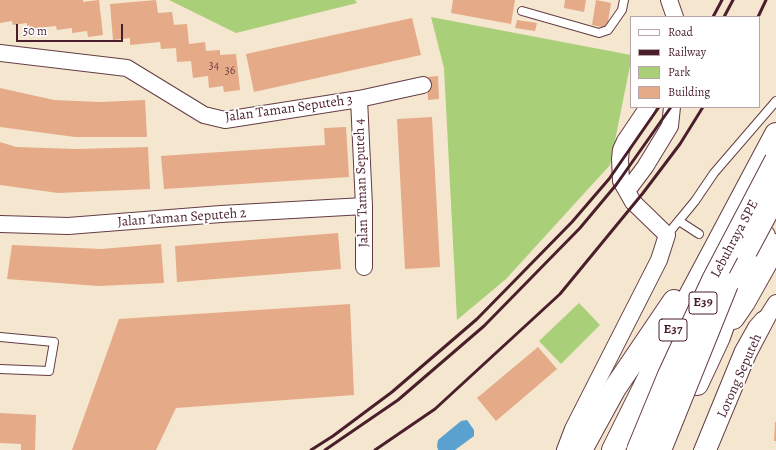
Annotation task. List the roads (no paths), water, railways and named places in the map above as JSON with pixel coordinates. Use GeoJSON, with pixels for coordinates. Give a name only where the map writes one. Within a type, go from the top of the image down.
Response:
{"type":"FeatureCollection","features":[{"type":"Feature","properties":{"kind":"highway","name":"E37"},"geometry":{"type":"LineString","coordinates":[[613,450],[677,321],[776,134]]}},
{"type":"Feature","properties":{"kind":"highway","name":"Lebuhraya SPE"},"geometry":{"type":"LineString","coordinates":[[639,450],[668,375],[713,280],[776,160]]}},
{"type":"Feature","properties":{"kind":"highway","name":"Lebuhraya SPE"},"geometry":{"type":"LineString","coordinates":[[660,450],[724,291],[776,195]]}},
{"type":"Feature","properties":{"kind":"highway"},"geometry":{"type":"LineString","coordinates":[[581,450],[615,388],[735,210]]}},
{"type":"Feature","properties":{"kind":"highway","name":"E37"},"geometry":{"type":"LineString","coordinates":[[639,450],[664,403],[776,214]]}},
{"type":"Feature","properties":{"kind":"highway"},"geometry":{"type":"LineString","coordinates":[[719,337],[744,302],[776,245]]}},
{"type":"Feature","properties":{"kind":"highway"},"geometry":{"type":"LineString","coordinates":[[667,450],[719,337],[742,273]]}},
{"type":"Feature","properties":{"kind":"street"},"geometry":{"type":"LineString","coordinates":[[669,0],[675,16]]}},
{"type":"Feature","properties":{"kind":"street","name":"Jalan Taman Seputeh 3"},"geometry":{"type":"LineString","coordinates":[[0,53],[127,68],[204,115],[225,120],[359,99],[423,85]]}},
{"type":"Feature","properties":{"kind":"street","name":"Jalan Taman Seputeh 4"},"geometry":{"type":"LineString","coordinates":[[359,99],[364,206],[364,267]]}},
{"type":"Feature","properties":{"kind":"street"},"geometry":{"type":"LineString","coordinates":[[565,450],[573,429],[659,260],[667,235],[633,202],[621,181],[621,150],[625,141],[647,108]]}},
{"type":"Feature","properties":{"kind":"street"},"geometry":{"type":"LineString","coordinates":[[627,191],[645,167],[670,126],[672,108]]}},
{"type":"Feature","properties":{"kind":"street","name":"Jalan Taman Seputeh 2"},"geometry":{"type":"LineString","coordinates":[[0,224],[68,226],[221,214],[364,206]]}},
{"type":"Feature","properties":{"kind":"street","name":"Lorong Seputeh"},"geometry":{"type":"LineString","coordinates":[[708,450],[748,354],[772,309]]}},
{"type":"Feature","properties":{"kind":"lane"},"geometry":{"type":"LineString","coordinates":[[522,11],[599,33],[608,30],[622,10],[624,0]]}},
{"type":"Feature","properties":{"kind":"lane"},"geometry":{"type":"LineString","coordinates":[[667,235],[695,201],[714,173],[776,101]]}},
{"type":"Feature","properties":{"kind":"lane"},"geometry":{"type":"LineString","coordinates":[[679,221],[699,234]]}},
{"type":"Feature","properties":{"kind":"lane"},"geometry":{"type":"LineString","coordinates":[[698,450],[739,350],[760,317],[772,309]]}},
{"type":"Feature","properties":{"kind":"lane"},"geometry":{"type":"LineString","coordinates":[[0,337],[54,342],[49,371],[0,369]]}},
{"type":"Feature","properties":{"kind":"water"},"geometry":{"type":"Polygon","coordinates":[[[467,420],[474,430],[474,436],[455,450],[438,450],[438,440],[461,421],[467,420]]]}},
{"type":"Feature","properties":{"kind":"railway"},"geometry":{"type":"LineString","coordinates":[[714,16],[722,0]]}},
{"type":"Feature","properties":{"kind":"railway"},"geometry":{"type":"LineString","coordinates":[[725,16],[733,0]]}},
{"type":"Feature","properties":{"kind":"railway"},"geometry":{"type":"LineString","coordinates":[[758,16],[766,0]]}},
{"type":"Feature","properties":{"kind":"railway"},"geometry":{"type":"LineString","coordinates":[[311,450],[333,436],[392,392],[477,319],[572,222],[609,179],[658,108]]}},
{"type":"Feature","properties":{"kind":"railway"},"geometry":{"type":"LineString","coordinates":[[325,450],[398,400],[484,326],[580,228],[616,185],[670,108]]}},
{"type":"Feature","properties":{"kind":"railway"},"geometry":{"type":"LineString","coordinates":[[375,450],[435,409],[560,294],[643,193],[680,144],[702,108]]}}]}
